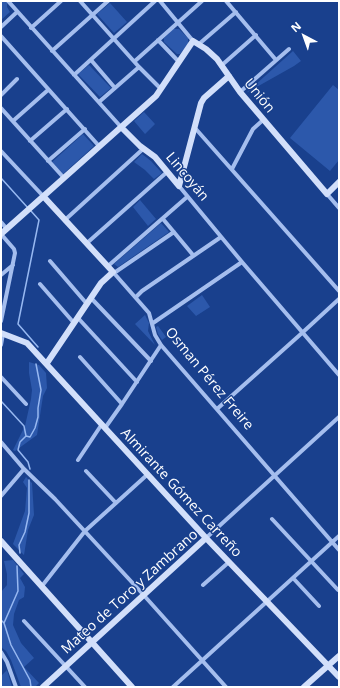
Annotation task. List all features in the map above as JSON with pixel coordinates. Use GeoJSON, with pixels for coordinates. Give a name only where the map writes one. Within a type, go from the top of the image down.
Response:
{"type":"FeatureCollection","features":[{"type":"Feature","properties":{"kind":"street","name":"Lincoyán"},"geometry":{"type":"LineString","coordinates":[[8,1],[121,127],[143,149],[155,157],[302,334],[339,375]]}},
{"type":"Feature","properties":{"kind":"street"},"geometry":{"type":"LineString","coordinates":[[31,28],[61,1]]}},
{"type":"Feature","properties":{"kind":"street"},"geometry":{"type":"LineString","coordinates":[[80,1],[139,67],[160,88]]}},
{"type":"Feature","properties":{"kind":"street"},"geometry":{"type":"LineString","coordinates":[[52,51],[108,1]]}},
{"type":"Feature","properties":{"kind":"street"},"geometry":{"type":"LineString","coordinates":[[74,75],[155,1]]}},
{"type":"Feature","properties":{"kind":"street","name":"Unión"},"geometry":{"type":"LineString","coordinates":[[160,1],[193,41],[212,53],[240,92],[339,208]]}},
{"type":"Feature","properties":{"kind":"street"},"geometry":{"type":"LineString","coordinates":[[135,61],[202,1]]}},
{"type":"Feature","properties":{"kind":"street"},"geometry":{"type":"LineString","coordinates":[[226,1],[276,60]]}},
{"type":"Feature","properties":{"kind":"street"},"geometry":{"type":"LineString","coordinates":[[1,27],[17,12]]}},
{"type":"Feature","properties":{"kind":"street"},"geometry":{"type":"LineString","coordinates":[[199,44],[236,12]]}},
{"type":"Feature","properties":{"kind":"street"},"geometry":{"type":"LineString","coordinates":[[222,65],[256,35]]}},
{"type":"Feature","properties":{"kind":"street"},"geometry":{"type":"LineString","coordinates":[[1,36],[99,146]]}},
{"type":"Feature","properties":{"kind":"street"},"geometry":{"type":"LineString","coordinates":[[158,40],[178,62]]}},
{"type":"Feature","properties":{"kind":"street"},"geometry":{"type":"LineString","coordinates":[[3,231],[25,214],[152,99],[193,41]]}},
{"type":"Feature","properties":{"kind":"street"},"geometry":{"type":"LineString","coordinates":[[240,92],[289,49]]}},
{"type":"Feature","properties":{"kind":"street"},"geometry":{"type":"LineString","coordinates":[[91,60],[115,88]]}},
{"type":"Feature","properties":{"kind":"street"},"geometry":{"type":"LineString","coordinates":[[99,102],[139,67]]}},
{"type":"Feature","properties":{"kind":"street"},"geometry":{"type":"LineString","coordinates":[[179,186],[204,98],[229,76]]}},
{"type":"Feature","properties":{"kind":"street"},"geometry":{"type":"LineString","coordinates":[[1,94],[17,79]]}},
{"type":"Feature","properties":{"kind":"street"},"geometry":{"type":"LineString","coordinates":[[13,121],[48,90]]}},
{"type":"Feature","properties":{"kind":"street"},"geometry":{"type":"LineString","coordinates":[[1,108],[64,178]]}},
{"type":"Feature","properties":{"kind":"street"},"geometry":{"type":"LineString","coordinates":[[30,141],[67,109]]}},
{"type":"Feature","properties":{"kind":"street"},"geometry":{"type":"LineString","coordinates":[[232,169],[253,129],[263,120]]}},
{"type":"Feature","properties":{"kind":"street"},"geometry":{"type":"LineString","coordinates":[[195,128],[339,291]]}},
{"type":"Feature","properties":{"kind":"street"},"geometry":{"type":"LineString","coordinates":[[48,161],[85,129]]}},
{"type":"Feature","properties":{"kind":"street"},"geometry":{"type":"LineString","coordinates":[[66,219],[143,149]]}},
{"type":"Feature","properties":{"kind":"street","name":"Osman Pérez Freire"},"geometry":{"type":"LineString","coordinates":[[1,151],[66,219],[136,297],[149,313],[153,323],[155,335],[161,345],[339,550]]}},
{"type":"Feature","properties":{"kind":"street"},"geometry":{"type":"LineString","coordinates":[[87,243],[168,172]]}},
{"type":"Feature","properties":{"kind":"street"},"geometry":{"type":"LineString","coordinates":[[327,194],[339,182]]}},
{"type":"Feature","properties":{"kind":"street"},"geometry":{"type":"LineString","coordinates":[[108,266],[187,197]]}},
{"type":"Feature","properties":{"kind":"street"},"geometry":{"type":"LineString","coordinates":[[163,219],[194,255]]}},
{"type":"Feature","properties":{"kind":"street"},"geometry":{"type":"LineString","coordinates":[[1,222],[3,231],[14,249],[15,257],[1,321]]}},
{"type":"Feature","properties":{"kind":"street"},"geometry":{"type":"LineString","coordinates":[[47,364],[101,283],[114,272],[174,232]]}},
{"type":"Feature","properties":{"kind":"street"},"geometry":{"type":"LineString","coordinates":[[136,297],[142,291],[221,237]]}},
{"type":"Feature","properties":{"kind":"street"},"geometry":{"type":"LineString","coordinates":[[50,261],[87,304]]}},
{"type":"Feature","properties":{"kind":"street"},"geometry":{"type":"LineString","coordinates":[[153,323],[242,262]]}},
{"type":"Feature","properties":{"kind":"street"},"geometry":{"type":"LineString","coordinates":[[1,275],[13,265]]}},
{"type":"Feature","properties":{"kind":"street"},"geometry":{"type":"LineString","coordinates":[[40,284],[137,382]]}},
{"type":"Feature","properties":{"kind":"street"},"geometry":{"type":"LineString","coordinates":[[91,298],[151,360]]}},
{"type":"Feature","properties":{"kind":"street"},"geometry":{"type":"LineString","coordinates":[[217,409],[302,334],[339,299]]}},
{"type":"Feature","properties":{"kind":"street"},"geometry":{"type":"LineString","coordinates":[[1,345],[2,334]]}},
{"type":"Feature","properties":{"kind":"street","name":"Almirante Gómez Carreño"},"geometry":{"type":"LineString","coordinates":[[2,334],[27,343],[206,538],[339,677]]}},
{"type":"Feature","properties":{"kind":"street"},"geometry":{"type":"LineString","coordinates":[[78,460],[103,426],[122,404],[161,345]]}},
{"type":"Feature","properties":{"kind":"street"},"geometry":{"type":"LineString","coordinates":[[80,357],[122,404]]}},
{"type":"Feature","properties":{"kind":"street"},"geometry":{"type":"LineString","coordinates":[[1,377],[26,404]]}},
{"type":"Feature","properties":{"kind":"street","name":"Mateo de Toro y Zambrano"},"geometry":{"type":"LineString","coordinates":[[43,687],[339,417]]}},
{"type":"Feature","properties":{"kind":"street"},"geometry":{"type":"LineString","coordinates":[[1,442],[24,469],[144,595],[226,687]]}},
{"type":"Feature","properties":{"kind":"street"},"geometry":{"type":"LineString","coordinates":[[1,496],[24,469]]}},
{"type":"Feature","properties":{"kind":"street"},"geometry":{"type":"LineString","coordinates":[[86,471],[116,503]]}},
{"type":"Feature","properties":{"kind":"street"},"geometry":{"type":"LineString","coordinates":[[42,586],[84,531],[148,474]]}},
{"type":"Feature","properties":{"kind":"street"},"geometry":{"type":"LineString","coordinates":[[272,519],[338,590]]}},
{"type":"Feature","properties":{"kind":"street"},"geometry":{"type":"LineString","coordinates":[[173,687],[339,536]]}},
{"type":"Feature","properties":{"kind":"street"},"geometry":{"type":"LineString","coordinates":[[1,540],[132,687]]}},
{"type":"Feature","properties":{"kind":"street"},"geometry":{"type":"LineString","coordinates":[[202,585],[229,562]]}},
{"type":"Feature","properties":{"kind":"street"},"geometry":{"type":"LineString","coordinates":[[293,578],[319,606]]}},
{"type":"Feature","properties":{"kind":"street"},"geometry":{"type":"LineString","coordinates":[[24,621],[85,687]]}},
{"type":"Feature","properties":{"kind":"street"},"geometry":{"type":"LineString","coordinates":[[1,652],[7,662],[16,687]]}},
{"type":"Feature","properties":{"kind":"street"},"geometry":{"type":"LineString","coordinates":[[304,687],[339,656]]}},
{"type":"Feature","properties":{"kind":"shaded area"},"geometry":{"type":"Polygon","coordinates":[[[1,1],[7,2],[7,7],[10,12],[1,20],[1,1]]]}},
{"type":"Feature","properties":{"kind":"shaded area"},"geometry":{"type":"Polygon","coordinates":[[[110,3],[127,22],[114,33],[97,14],[110,3]]]}},
{"type":"Feature","properties":{"kind":"shaded area"},"geometry":{"type":"Polygon","coordinates":[[[173,29],[179,29],[188,38],[188,44],[180,54],[177,54],[164,42],[164,38],[173,29]]]}},
{"type":"Feature","properties":{"kind":"shaded area"},"geometry":{"type":"Polygon","coordinates":[[[293,51],[301,61],[246,93],[293,51]]]}},
{"type":"Feature","properties":{"kind":"shaded area"},"geometry":{"type":"Polygon","coordinates":[[[89,65],[111,88],[100,97],[78,74],[89,65]]]}},
{"type":"Feature","properties":{"kind":"shaded area"},"geometry":{"type":"Polygon","coordinates":[[[333,85],[339,90],[339,160],[330,171],[290,138],[333,85]]]}},
{"type":"Feature","properties":{"kind":"shaded area"},"geometry":{"type":"Polygon","coordinates":[[[144,112],[155,124],[145,134],[134,121],[144,112]]]}},
{"type":"Feature","properties":{"kind":"shaded area"},"geometry":{"type":"Polygon","coordinates":[[[83,134],[94,146],[63,174],[52,162],[83,134]]]}},
{"type":"Feature","properties":{"kind":"shaded area"},"geometry":{"type":"Polygon","coordinates":[[[142,154],[162,173],[154,179],[134,162],[142,154]]]}},
{"type":"Feature","properties":{"kind":"shaded area"},"geometry":{"type":"Polygon","coordinates":[[[140,200],[156,219],[148,226],[133,207],[140,200]]]}},
{"type":"Feature","properties":{"kind":"shaded area"},"geometry":{"type":"Polygon","coordinates":[[[161,223],[169,232],[118,267],[114,264],[161,223]]]}},
{"type":"Feature","properties":{"kind":"shaded area"},"geometry":{"type":"Polygon","coordinates":[[[202,295],[210,307],[196,316],[187,306],[202,295]]]}},
{"type":"Feature","properties":{"kind":"shaded area"},"geometry":{"type":"Polygon","coordinates":[[[145,315],[149,323],[148,331],[155,345],[135,324],[145,315]]]}},
{"type":"Feature","properties":{"kind":"shaded area"},"geometry":{"type":"Polygon","coordinates":[[[158,326],[166,337],[162,340],[156,327],[158,326]]]}},
{"type":"Feature","properties":{"kind":"shaded area"},"geometry":{"type":"Polygon","coordinates":[[[29,362],[39,365],[46,373],[47,388],[43,396],[37,435],[15,451],[13,450],[25,426],[31,399],[32,390],[29,362]]]}},
{"type":"Feature","properties":{"kind":"shaded area"},"geometry":{"type":"Polygon","coordinates":[[[26,477],[32,483],[34,515],[28,530],[24,555],[13,544],[25,511],[27,488],[23,482],[26,477]]]}},
{"type":"Feature","properties":{"kind":"shaded area"},"geometry":{"type":"Polygon","coordinates":[[[13,560],[24,574],[20,578],[25,587],[24,597],[19,600],[14,614],[13,625],[21,643],[34,658],[24,667],[39,683],[35,687],[21,687],[11,660],[6,651],[1,647],[1,592],[7,585],[7,574],[4,561],[13,560]]]}},
{"type":"Feature","properties":{"kind":"shaded area"},"geometry":{"type":"Polygon","coordinates":[[[7,670],[12,687],[1,687],[1,676],[7,670]]]}},
{"type":"Feature","properties":{"kind":"waterway"},"geometry":{"type":"LineString","coordinates":[[1,178],[28,208]]}},
{"type":"Feature","properties":{"kind":"waterway"},"geometry":{"type":"LineString","coordinates":[[31,211],[39,220],[18,324],[38,347]]}},
{"type":"Feature","properties":{"kind":"waterway"},"geometry":{"type":"LineString","coordinates":[[30,469],[28,462],[18,450],[20,442],[26,436],[30,437],[35,428],[38,417],[41,390],[36,364]]}},
{"type":"Feature","properties":{"kind":"waterway"},"geometry":{"type":"LineString","coordinates":[[1,401],[24,426],[26,436]]}},
{"type":"Feature","properties":{"kind":"waterway"},"geometry":{"type":"LineString","coordinates":[[20,553],[19,545],[25,532],[29,513],[29,480]]}},
{"type":"Feature","properties":{"kind":"waterway"},"geometry":{"type":"LineString","coordinates":[[4,623],[18,591],[17,566]]}},
{"type":"Feature","properties":{"kind":"waterway"},"geometry":{"type":"LineString","coordinates":[[1,620],[4,623],[11,645],[30,680],[31,687]]}}]}
